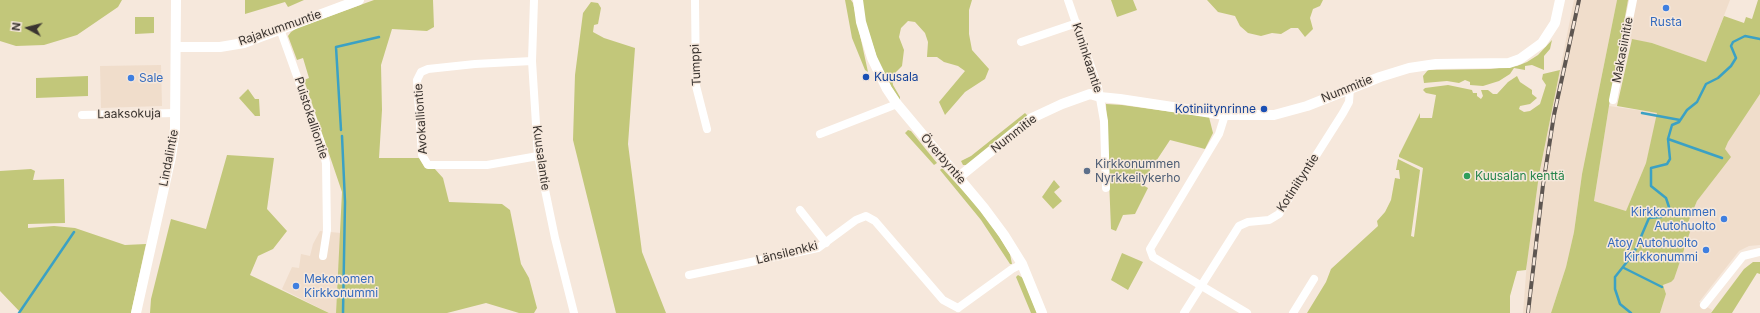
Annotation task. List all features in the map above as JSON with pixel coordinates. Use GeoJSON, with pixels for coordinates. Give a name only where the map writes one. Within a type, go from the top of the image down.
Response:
{"type":"FeatureCollection","features":[{"type":"Feature","properties":{"kind":"street","name":"Lindalintie"},"geometry":{"type":"LineString","coordinates":[[136,313],[171,156],[176,113],[176,0]]}},
{"type":"Feature","properties":{"kind":"street","name":"Rajakummuntie"},"geometry":{"type":"LineString","coordinates":[[176,47],[220,47],[244,43],[359,0]]}},
{"type":"Feature","properties":{"kind":"street","name":"Kuusalantie"},"geometry":{"type":"LineString","coordinates":[[534,0],[532,61],[538,156],[555,238],[574,313]]}},
{"type":"Feature","properties":{"kind":"street","name":"Tumppi"},"geometry":{"type":"LineString","coordinates":[[695,0],[696,86],[707,129]]}},
{"type":"Feature","properties":{"kind":"street","name":"Överbyntie"},"geometry":{"type":"LineString","coordinates":[[858,0],[861,22],[880,78],[897,104],[960,177],[988,213],[1022,264],[1042,313]]}},
{"type":"Feature","properties":{"kind":"street","name":"Kuninkaantie"},"geometry":{"type":"LineString","coordinates":[[1068,0],[1097,81],[1104,121],[1106,188]]}},
{"type":"Feature","properties":{"kind":"street","name":"Nummitie"},"geometry":{"type":"LineString","coordinates":[[960,177],[1032,118],[1062,104],[1074,101],[1091,101],[1100,97],[1226,115],[1274,115],[1287,113],[1380,77],[1417,66],[1436,64],[1490,64],[1520,59],[1532,52],[1550,33],[1555,23],[1560,0]]}},
{"type":"Feature","properties":{"kind":"street","name":"Makasiinitie"},"geometry":{"type":"LineString","coordinates":[[1613,100],[1633,0]]}},
{"type":"Feature","properties":{"kind":"street"},"geometry":{"type":"LineString","coordinates":[[1021,42],[1076,23]]}},
{"type":"Feature","properties":{"kind":"street","name":"Puistokalliontie"},"geometry":{"type":"LineString","coordinates":[[280,29],[321,143],[326,163],[327,230],[322,256]]}},
{"type":"Feature","properties":{"kind":"street","name":"Avokalliontie"},"geometry":{"type":"LineString","coordinates":[[532,61],[475,64],[428,69],[421,72],[417,80],[422,155],[428,164],[487,165],[538,156]]}},
{"type":"Feature","properties":{"kind":"street","name":"Kotiniityntie"},"geometry":{"type":"LineString","coordinates":[[1184,313],[1239,226],[1248,222],[1269,220],[1279,214],[1343,114],[1348,102],[1350,88]]}},
{"type":"Feature","properties":{"kind":"street"},"geometry":{"type":"LineString","coordinates":[[820,134],[897,104]]}},
{"type":"Feature","properties":{"kind":"street","name":"Laaksokuja"},"geometry":{"type":"LineString","coordinates":[[82,115],[176,113]]}},
{"type":"Feature","properties":{"kind":"street"},"geometry":{"type":"LineString","coordinates":[[1226,115],[1219,134],[1150,249],[1154,257],[1247,313]]}},
{"type":"Feature","properties":{"kind":"street"},"geometry":{"type":"LineString","coordinates":[[800,210],[826,243]]}},
{"type":"Feature","properties":{"kind":"street","name":"Länsilenkki"},"geometry":{"type":"LineString","coordinates":[[689,275],[811,249],[826,243],[861,217],[870,217],[876,221],[943,300],[958,310],[1012,269],[1022,264]]}},
{"type":"Feature","properties":{"kind":"street"},"geometry":{"type":"LineString","coordinates":[[1704,305],[1743,256],[1760,252]]}},
{"type":"Feature","properties":{"kind":"street"},"geometry":{"type":"LineString","coordinates":[[1293,313],[1314,279]]}},
{"type":"Feature","properties":{"kind":"shaded area"},"geometry":{"type":"Polygon","coordinates":[[[1574,0],[1617,0],[1582,174],[1574,232],[1566,267],[1551,313],[1523,313],[1527,261],[1539,175],[1574,0]]]}},
{"type":"Feature","properties":{"kind":"shaded area"},"geometry":{"type":"Polygon","coordinates":[[[1628,0],[1730,0],[1706,62],[1652,43],[1621,39],[1628,0]]]}},
{"type":"Feature","properties":{"kind":"shaded area"},"geometry":{"type":"Polygon","coordinates":[[[161,65],[162,106],[101,108],[100,66],[161,65]]]}},
{"type":"Feature","properties":{"kind":"shaded area"},"geometry":{"type":"Polygon","coordinates":[[[1760,94],[1760,245],[1749,246],[1739,251],[1699,302],[1712,310],[1711,313],[1660,313],[1666,294],[1663,285],[1671,282],[1687,225],[1697,201],[1710,183],[1728,142],[1760,94]]]}},
{"type":"Feature","properties":{"kind":"shaded area"},"geometry":{"type":"Polygon","coordinates":[[[1609,106],[1658,113],[1646,163],[1626,211],[1594,201],[1609,106]]]}},
{"type":"Feature","properties":{"kind":"shaded area"},"geometry":{"type":"Polygon","coordinates":[[[320,231],[341,233],[336,313],[329,313],[282,289],[292,267],[299,268],[301,254],[310,256],[313,244],[320,231]]]}},
{"type":"Feature","properties":{"kind":"green space"},"geometry":{"type":"Polygon","coordinates":[[[0,0],[122,0],[118,7],[77,35],[44,45],[16,46],[0,41],[0,0]]]}},
{"type":"Feature","properties":{"kind":"green space"},"geometry":{"type":"Polygon","coordinates":[[[245,0],[304,0],[288,7],[285,2],[245,14],[245,0]]]}},
{"type":"Feature","properties":{"kind":"green space"},"geometry":{"type":"Polygon","coordinates":[[[374,0],[433,0],[434,27],[427,31],[392,29],[381,65],[382,110],[379,158],[419,158],[425,168],[434,168],[443,178],[449,202],[502,204],[510,210],[521,264],[529,278],[537,308],[534,313],[519,313],[486,303],[447,313],[336,313],[342,192],[304,80],[309,78],[303,58],[297,60],[288,36],[297,28],[374,0]]]}},
{"type":"Feature","properties":{"kind":"green space"},"geometry":{"type":"Polygon","coordinates":[[[845,0],[851,0],[853,3],[868,72],[865,70],[852,38],[845,0]]]}},
{"type":"Feature","properties":{"kind":"green space"},"geometry":{"type":"Polygon","coordinates":[[[862,0],[972,0],[969,10],[969,34],[972,50],[989,69],[985,79],[965,92],[945,115],[939,102],[965,71],[958,66],[944,62],[937,57],[927,57],[928,42],[925,33],[915,22],[908,21],[901,28],[899,37],[904,50],[902,66],[892,76],[893,85],[900,97],[900,101],[881,70],[865,21],[862,0]]]}},
{"type":"Feature","properties":{"kind":"green space"},"geometry":{"type":"Polygon","coordinates":[[[1111,0],[1133,0],[1137,10],[1117,17],[1111,0]]]}},
{"type":"Feature","properties":{"kind":"green space"},"geometry":{"type":"Polygon","coordinates":[[[1207,0],[1323,0],[1320,6],[1313,9],[1310,18],[1313,29],[1305,37],[1298,28],[1291,28],[1281,34],[1272,33],[1261,36],[1248,33],[1240,26],[1235,16],[1218,12],[1207,0]]]}},
{"type":"Feature","properties":{"kind":"green space"},"geometry":{"type":"Polygon","coordinates":[[[1617,0],[1628,0],[1594,201],[1626,211],[1646,163],[1657,113],[1617,106],[1632,39],[1652,43],[1706,62],[1724,16],[1744,23],[1746,17],[1752,19],[1758,0],[1760,0],[1760,94],[1728,142],[1725,149],[1731,157],[1697,201],[1687,225],[1691,229],[1674,279],[1663,285],[1666,294],[1660,313],[1551,313],[1566,267],[1574,232],[1582,174],[1617,0]]]}},
{"type":"Feature","properties":{"kind":"green space"},"geometry":{"type":"Polygon","coordinates":[[[591,2],[598,3],[601,8],[598,24],[594,25],[593,32],[604,38],[635,48],[628,144],[642,252],[666,313],[616,313],[573,140],[575,75],[583,13],[591,2]]]}},
{"type":"Feature","properties":{"kind":"green space"},"geometry":{"type":"Polygon","coordinates":[[[135,17],[154,17],[154,33],[135,34],[135,17]]]}},
{"type":"Feature","properties":{"kind":"green space"},"geometry":{"type":"Polygon","coordinates":[[[1552,40],[1550,49],[1544,56],[1544,70],[1532,65],[1525,66],[1525,70],[1514,68],[1510,74],[1499,81],[1483,86],[1470,85],[1470,82],[1465,80],[1459,83],[1447,81],[1424,83],[1423,76],[1428,70],[1490,69],[1517,66],[1538,55],[1552,40]]]}},
{"type":"Feature","properties":{"kind":"green space"},"geometry":{"type":"Polygon","coordinates":[[[1560,70],[1539,175],[1526,270],[1517,271],[1510,296],[1510,313],[1307,313],[1326,282],[1331,269],[1378,226],[1377,221],[1385,212],[1391,200],[1395,178],[1400,179],[1399,170],[1396,170],[1398,159],[1420,170],[1411,236],[1414,237],[1423,168],[1399,157],[1399,155],[1420,113],[1420,118],[1432,118],[1436,95],[1426,93],[1423,90],[1425,88],[1448,85],[1472,90],[1473,93],[1477,93],[1477,96],[1481,99],[1483,96],[1481,90],[1488,90],[1493,94],[1497,94],[1508,82],[1517,76],[1520,82],[1532,90],[1532,94],[1537,98],[1530,104],[1520,106],[1519,109],[1524,112],[1530,111],[1540,104],[1546,85],[1542,79],[1543,74],[1560,70]]]}},
{"type":"Feature","properties":{"kind":"green space"},"geometry":{"type":"Polygon","coordinates":[[[88,76],[88,96],[36,98],[36,78],[88,76]]]}},
{"type":"Feature","properties":{"kind":"green space"},"geometry":{"type":"Polygon","coordinates":[[[248,89],[255,99],[259,99],[260,116],[255,116],[239,98],[248,89]]]}},
{"type":"Feature","properties":{"kind":"green space"},"geometry":{"type":"Polygon","coordinates":[[[1106,104],[1209,117],[1213,133],[1205,149],[1170,140],[1141,184],[1148,188],[1135,214],[1123,215],[1116,231],[1111,229],[1106,104]]]}},
{"type":"Feature","properties":{"kind":"green space"},"geometry":{"type":"Polygon","coordinates":[[[1025,113],[1028,116],[967,165],[963,165],[961,161],[971,156],[1025,113]]]}},
{"type":"Feature","properties":{"kind":"green space"},"geometry":{"type":"Polygon","coordinates":[[[908,130],[911,131],[937,163],[934,165],[905,133],[908,130]]]}},
{"type":"Feature","properties":{"kind":"green space"},"geometry":{"type":"Polygon","coordinates":[[[227,155],[274,158],[267,209],[287,231],[273,249],[258,256],[250,275],[329,313],[150,313],[151,299],[171,219],[206,229],[227,155]]]}},
{"type":"Feature","properties":{"kind":"green space"},"geometry":{"type":"Polygon","coordinates":[[[942,168],[976,205],[995,230],[1010,254],[1012,264],[1010,264],[981,220],[940,170],[942,168]]]}},
{"type":"Feature","properties":{"kind":"green space"},"geometry":{"type":"Polygon","coordinates":[[[31,169],[35,171],[33,180],[64,179],[65,223],[28,224],[28,228],[54,226],[75,228],[125,245],[146,244],[131,313],[21,313],[0,291],[0,171],[31,169]]]}},
{"type":"Feature","properties":{"kind":"green space"},"geometry":{"type":"Polygon","coordinates":[[[1054,180],[1060,187],[1054,192],[1062,201],[1053,209],[1042,197],[1054,180]]]}},
{"type":"Feature","properties":{"kind":"green space"},"geometry":{"type":"Polygon","coordinates":[[[1122,253],[1143,262],[1128,290],[1111,280],[1122,253]]]}},
{"type":"Feature","properties":{"kind":"green space"},"geometry":{"type":"Polygon","coordinates":[[[1753,262],[1760,262],[1760,274],[1757,273],[1732,313],[1711,313],[1744,269],[1753,262]]]}},
{"type":"Feature","properties":{"kind":"green space"},"geometry":{"type":"Polygon","coordinates":[[[1018,275],[1023,278],[1037,313],[1031,313],[1016,277],[1018,275]]]}},
{"type":"Feature","properties":{"kind":"waterway"},"geometry":{"type":"LineString","coordinates":[[1631,313],[1620,304],[1615,289],[1615,277],[1634,253],[1649,218],[1661,217],[1667,212],[1669,207],[1666,198],[1651,186],[1651,168],[1667,164],[1670,159],[1668,139],[1672,125],[1679,122],[1687,110],[1697,102],[1706,84],[1718,78],[1731,66],[1736,58],[1731,46],[1733,42],[1745,36],[1760,39]]}},
{"type":"Feature","properties":{"kind":"waterway"},"geometry":{"type":"LineString","coordinates":[[341,130],[336,47],[379,37]]}},
{"type":"Feature","properties":{"kind":"waterway"},"geometry":{"type":"LineString","coordinates":[[1642,113],[1680,120]]}},
{"type":"Feature","properties":{"kind":"waterway"},"geometry":{"type":"LineString","coordinates":[[342,136],[345,202],[343,313]]}},
{"type":"Feature","properties":{"kind":"waterway"},"geometry":{"type":"LineString","coordinates":[[1668,139],[1722,158]]}},
{"type":"Feature","properties":{"kind":"waterway"},"geometry":{"type":"LineString","coordinates":[[19,313],[74,232]]}},
{"type":"Feature","properties":{"kind":"waterway"},"geometry":{"type":"LineString","coordinates":[[1624,268],[1662,287]]}},
{"type":"Feature","properties":{"kind":"railway"},"geometry":{"type":"LineString","coordinates":[[1528,313],[1543,185],[1554,115],[1579,0]]}},
{"type":"Feature","properties":{"kind":"place","name":"Rusta"},"geometry":{"type":"Point","coordinates":[1666,8]}},
{"type":"Feature","properties":{"kind":"place","name":"Kuusala"},"geometry":{"type":"Point","coordinates":[866,77]}},
{"type":"Feature","properties":{"kind":"place","name":"Sale"},"geometry":{"type":"Point","coordinates":[131,78]}},
{"type":"Feature","properties":{"kind":"place","name":"Kotiniitynrinne"},"geometry":{"type":"Point","coordinates":[1264,109]}},
{"type":"Feature","properties":{"kind":"place","name":"Kirkkonummen Nyrkkeilykerho"},"geometry":{"type":"Point","coordinates":[1087,171]}},
{"type":"Feature","properties":{"kind":"place","name":"Kuusalan kenttä"},"geometry":{"type":"Point","coordinates":[1467,176]}},
{"type":"Feature","properties":{"kind":"place","name":"Kirkkonummen Autohuolto"},"geometry":{"type":"Point","coordinates":[1724,219]}},
{"type":"Feature","properties":{"kind":"place","name":"Atoy Autohuolto Kirkkonummi"},"geometry":{"type":"Point","coordinates":[1706,250]}},
{"type":"Feature","properties":{"kind":"place","name":"Mekonomen Kirkkonummi"},"geometry":{"type":"Point","coordinates":[296,286]}}]}
